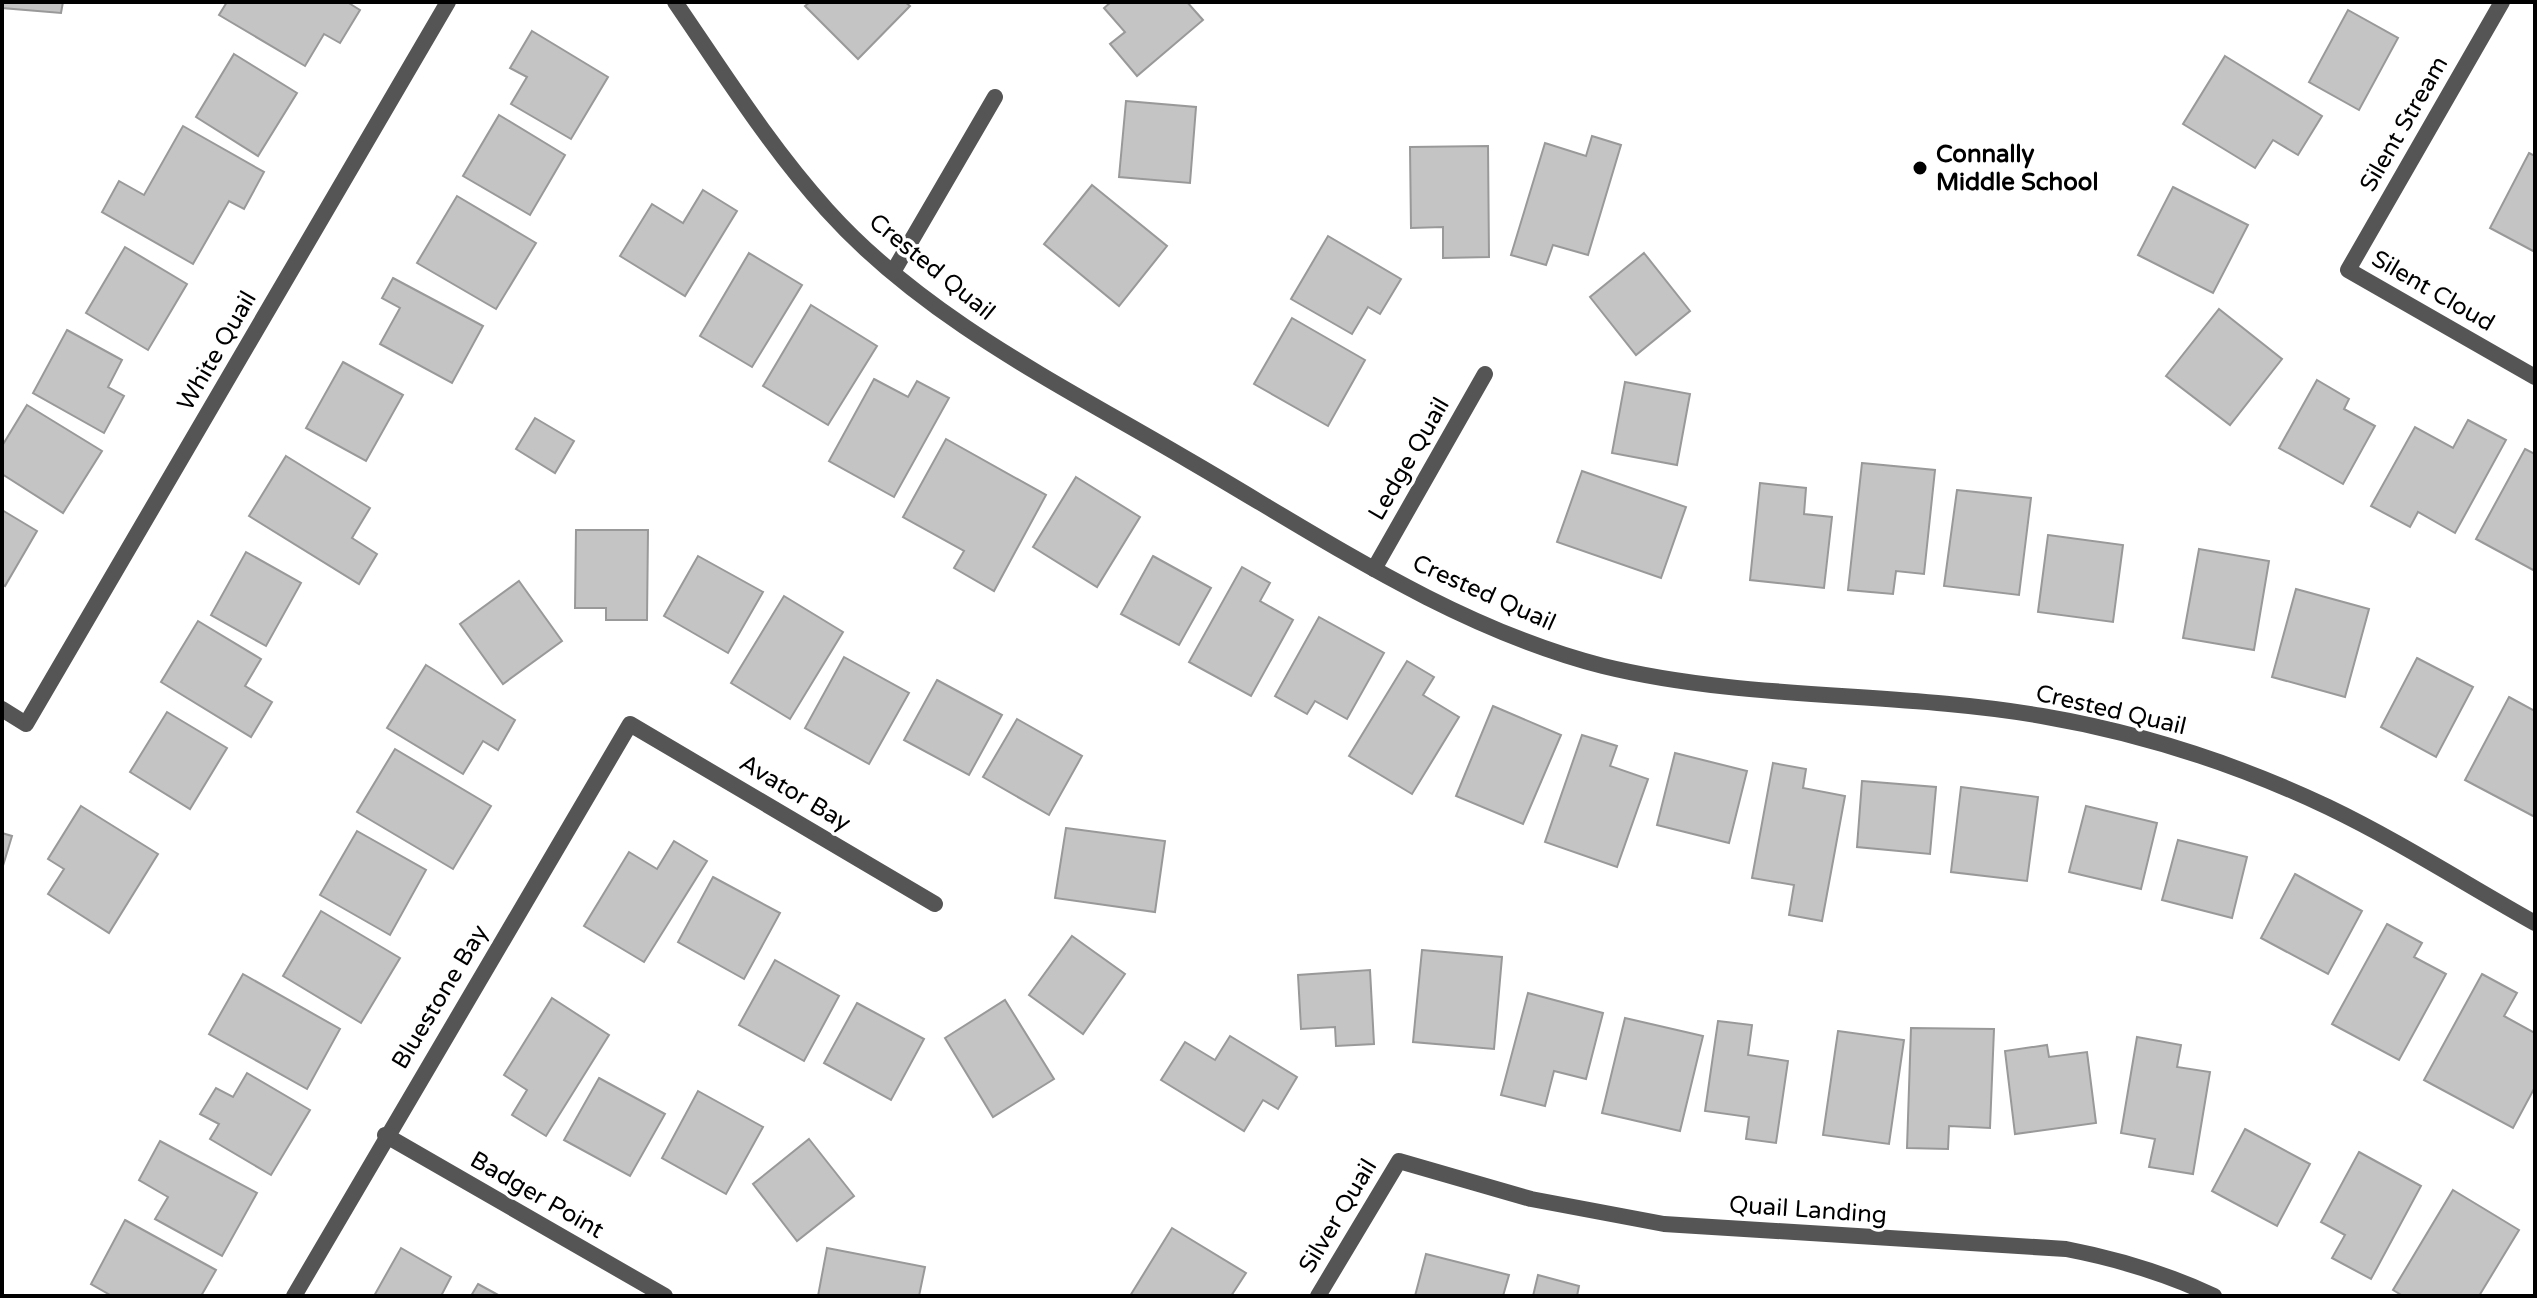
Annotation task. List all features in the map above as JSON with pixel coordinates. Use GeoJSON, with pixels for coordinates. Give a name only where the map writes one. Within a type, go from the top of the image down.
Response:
{"type":"FeatureCollection","features":[{"type":"Feature","properties":{"kind":"street","name":"White Quail"},"geometry":{"type":"LineString","coordinates":[[2,709],[26,724],[448,2]]}},
{"type":"Feature","properties":{"kind":"street","name":"Crested Quail"},"geometry":{"type":"LineString","coordinates":[[675,2],[759,124],[829,212],[893,272],[981,339],[1374,569],[1488,626],[1538,646],[1605,666],[1713,686],[1925,701],[2120,731],[2227,764],[2332,809],[2535,923]]}},
{"type":"Feature","properties":{"kind":"street","name":"Silent Stream"},"geometry":{"type":"LineString","coordinates":[[2348,270],[2502,2]]}},
{"type":"Feature","properties":{"kind":"street"},"geometry":{"type":"LineString","coordinates":[[893,272],[995,97]]}},
{"type":"Feature","properties":{"kind":"street","name":"Silent Cloud"},"geometry":{"type":"LineString","coordinates":[[2348,270],[2535,377]]}},
{"type":"Feature","properties":{"kind":"street","name":"Ledge Quail"},"geometry":{"type":"LineString","coordinates":[[1374,569],[1485,374]]}},
{"type":"Feature","properties":{"kind":"street","name":"Avator Bay"},"geometry":{"type":"LineString","coordinates":[[630,724],[935,904]]}},
{"type":"Feature","properties":{"kind":"street","name":"Bluestone Bay"},"geometry":{"type":"LineString","coordinates":[[294,1296],[385,1135],[630,724]]}},
{"type":"Feature","properties":{"kind":"street","name":"Badger Point"},"geometry":{"type":"LineString","coordinates":[[385,1135],[665,1296]]}},
{"type":"Feature","properties":{"kind":"street","name":"Silver Quail"},"geometry":{"type":"LineString","coordinates":[[1318,1296],[1399,1161]]}},
{"type":"Feature","properties":{"kind":"street","name":"Quail Landing"},"geometry":{"type":"LineString","coordinates":[[1399,1161],[1531,1199],[1664,1224],[2066,1249],[2120,1260],[2173,1277],[2214,1296]]}},
{"type":"Feature","properties":{"kind":"building"},"geometry":{"type":"Polygon","coordinates":[[[2,2],[63,2],[61,13],[2,8],[2,2]]]}},
{"type":"Feature","properties":{"kind":"building"},"geometry":{"type":"Polygon","coordinates":[[[227,2],[347,2],[360,10],[340,43],[324,34],[305,66],[219,15],[227,2]]]}},
{"type":"Feature","properties":{"kind":"building"},"geometry":{"type":"Polygon","coordinates":[[[810,2],[905,2],[910,6],[858,59],[805,6],[810,2]]]}},
{"type":"Feature","properties":{"kind":"building"},"geometry":{"type":"Polygon","coordinates":[[[1111,2],[1187,2],[1203,20],[1137,76],[1110,44],[1125,32],[1104,8],[1111,2]]]}},
{"type":"Feature","properties":{"kind":"building"},"geometry":{"type":"Polygon","coordinates":[[[2348,10],[2398,38],[2359,110],[2309,82],[2348,10]]]}},
{"type":"Feature","properties":{"kind":"building"},"geometry":{"type":"Polygon","coordinates":[[[532,31],[608,77],[571,139],[511,104],[527,77],[510,68],[532,31]]]}},
{"type":"Feature","properties":{"kind":"building"},"geometry":{"type":"Polygon","coordinates":[[[234,54],[297,93],[258,156],[196,117],[234,54]]]}},
{"type":"Feature","properties":{"kind":"building"},"geometry":{"type":"Polygon","coordinates":[[[2225,56],[2322,116],[2298,155],[2273,140],[2255,168],[2183,124],[2225,56]]]}},
{"type":"Feature","properties":{"kind":"building"},"geometry":{"type":"Polygon","coordinates":[[[1126,101],[1196,107],[1190,183],[1119,177],[1126,101]]]}},
{"type":"Feature","properties":{"kind":"building"},"geometry":{"type":"Polygon","coordinates":[[[499,115],[565,155],[530,215],[463,176],[499,115]]]}},
{"type":"Feature","properties":{"kind":"building"},"geometry":{"type":"Polygon","coordinates":[[[183,126],[264,172],[244,209],[229,201],[193,264],[102,212],[119,181],[144,195],[183,126]]]}},
{"type":"Feature","properties":{"kind":"building"},"geometry":{"type":"Polygon","coordinates":[[[1592,136],[1621,145],[1588,255],[1553,245],[1546,265],[1511,255],[1545,143],[1586,156],[1592,136]]]}},
{"type":"Feature","properties":{"kind":"building"},"geometry":{"type":"Polygon","coordinates":[[[1488,146],[1489,257],[1443,258],[1443,227],[1411,228],[1410,147],[1488,146]]]}},
{"type":"Feature","properties":{"kind":"building"},"geometry":{"type":"Polygon","coordinates":[[[2529,153],[2535,156],[2535,252],[2490,228],[2529,153]]]}},
{"type":"Feature","properties":{"kind":"building"},"geometry":{"type":"Polygon","coordinates":[[[1092,185],[1167,246],[1119,306],[1044,244],[1092,185]]]}},
{"type":"Feature","properties":{"kind":"building"},"geometry":{"type":"Polygon","coordinates":[[[2173,187],[2248,225],[2213,293],[2138,255],[2173,187]]]}},
{"type":"Feature","properties":{"kind":"building"},"geometry":{"type":"Polygon","coordinates":[[[703,190],[737,211],[685,296],[620,256],[652,204],[683,223],[703,190]]]}},
{"type":"Feature","properties":{"kind":"building"},"geometry":{"type":"Polygon","coordinates":[[[457,196],[536,243],[496,309],[417,263],[457,196]]]}},
{"type":"Feature","properties":{"kind":"building"},"geometry":{"type":"Polygon","coordinates":[[[1328,236],[1401,279],[1380,314],[1368,307],[1352,334],[1291,299],[1328,236]]]}},
{"type":"Feature","properties":{"kind":"building"},"geometry":{"type":"Polygon","coordinates":[[[125,247],[187,284],[148,350],[86,313],[125,247]]]}},
{"type":"Feature","properties":{"kind":"building"},"geometry":{"type":"Polygon","coordinates":[[[749,253],[802,285],[752,367],[700,336],[749,253]]]}},
{"type":"Feature","properties":{"kind":"building"},"geometry":{"type":"Polygon","coordinates":[[[1644,253],[1690,311],[1636,355],[1590,297],[1644,253]]]}},
{"type":"Feature","properties":{"kind":"building"},"geometry":{"type":"Polygon","coordinates":[[[393,278],[483,326],[452,383],[380,344],[400,308],[382,298],[393,278]]]}},
{"type":"Feature","properties":{"kind":"building"},"geometry":{"type":"Polygon","coordinates":[[[811,305],[877,346],[828,425],[763,386],[811,305]]]}},
{"type":"Feature","properties":{"kind":"building"},"geometry":{"type":"Polygon","coordinates":[[[2219,309],[2282,359],[2230,425],[2166,376],[2219,309]]]}},
{"type":"Feature","properties":{"kind":"building"},"geometry":{"type":"Polygon","coordinates":[[[1292,318],[1365,360],[1328,426],[1254,384],[1292,318]]]}},
{"type":"Feature","properties":{"kind":"building"},"geometry":{"type":"Polygon","coordinates":[[[67,330],[122,360],[108,387],[124,396],[104,433],[33,393],[67,330]]]}},
{"type":"Feature","properties":{"kind":"building"},"geometry":{"type":"Polygon","coordinates":[[[343,362],[403,395],[366,461],[306,428],[343,362]]]}},
{"type":"Feature","properties":{"kind":"building"},"geometry":{"type":"Polygon","coordinates":[[[874,379],[908,397],[917,381],[949,398],[894,497],[829,461],[874,379]]]}},
{"type":"Feature","properties":{"kind":"building"},"geometry":{"type":"Polygon","coordinates":[[[2317,380],[2349,399],[2344,409],[2375,426],[2343,484],[2279,448],[2317,380]]]}},
{"type":"Feature","properties":{"kind":"building"},"geometry":{"type":"Polygon","coordinates":[[[1625,382],[1690,394],[1677,465],[1612,453],[1625,382]]]}},
{"type":"Feature","properties":{"kind":"building"},"geometry":{"type":"Polygon","coordinates":[[[27,405],[102,451],[63,513],[2,474],[2,446],[27,405]]]}},
{"type":"Feature","properties":{"kind":"building"},"geometry":{"type":"Polygon","coordinates":[[[535,418],[574,441],[555,473],[516,449],[535,418]]]}},
{"type":"Feature","properties":{"kind":"building"},"geometry":{"type":"Polygon","coordinates":[[[2468,420],[2506,440],[2455,533],[2418,512],[2410,527],[2371,506],[2415,427],[2453,448],[2468,420]]]}},
{"type":"Feature","properties":{"kind":"building"},"geometry":{"type":"Polygon","coordinates":[[[946,439],[1046,495],[994,591],[954,568],[964,551],[903,517],[946,439]]]}},
{"type":"Feature","properties":{"kind":"building"},"geometry":{"type":"Polygon","coordinates":[[[2525,449],[2535,454],[2535,571],[2476,539],[2525,449]]]}},
{"type":"Feature","properties":{"kind":"building"},"geometry":{"type":"Polygon","coordinates":[[[286,456],[370,508],[352,538],[377,554],[359,584],[249,516],[286,456]]]}},
{"type":"Feature","properties":{"kind":"building"},"geometry":{"type":"Polygon","coordinates":[[[1862,463],[1935,470],[1924,574],[1896,571],[1893,594],[1848,590],[1862,463]]]}},
{"type":"Feature","properties":{"kind":"building"},"geometry":{"type":"Polygon","coordinates":[[[1582,471],[1686,507],[1661,578],[1557,542],[1582,471]]]}},
{"type":"Feature","properties":{"kind":"building"},"geometry":{"type":"Polygon","coordinates":[[[1076,477],[1140,517],[1097,587],[1033,547],[1076,477]]]}},
{"type":"Feature","properties":{"kind":"building"},"geometry":{"type":"Polygon","coordinates":[[[1760,483],[1806,488],[1804,514],[1832,517],[1824,588],[1750,580],[1760,483]]]}},
{"type":"Feature","properties":{"kind":"building"},"geometry":{"type":"Polygon","coordinates":[[[1957,490],[2031,498],[2019,595],[1944,586],[1957,490]]]}},
{"type":"Feature","properties":{"kind":"building"},"geometry":{"type":"Polygon","coordinates":[[[2,510],[37,531],[5,586],[2,584],[2,510]]]}},
{"type":"Feature","properties":{"kind":"building"},"geometry":{"type":"Polygon","coordinates":[[[576,530],[648,530],[647,620],[606,620],[606,608],[575,608],[576,530]]]}},
{"type":"Feature","properties":{"kind":"building"},"geometry":{"type":"Polygon","coordinates":[[[2048,535],[2123,545],[2113,622],[2038,612],[2048,535]]]}},
{"type":"Feature","properties":{"kind":"building"},"geometry":{"type":"Polygon","coordinates":[[[2199,549],[2269,561],[2254,650],[2183,638],[2199,549]]]}},
{"type":"Feature","properties":{"kind":"building"},"geometry":{"type":"Polygon","coordinates":[[[246,552],[301,583],[266,646],[211,615],[246,552]]]}},
{"type":"Feature","properties":{"kind":"building"},"geometry":{"type":"Polygon","coordinates":[[[698,556],[763,592],[728,653],[664,616],[698,556]]]}},
{"type":"Feature","properties":{"kind":"building"},"geometry":{"type":"Polygon","coordinates":[[[1153,556],[1211,588],[1179,645],[1121,614],[1153,556]]]}},
{"type":"Feature","properties":{"kind":"building"},"geometry":{"type":"Polygon","coordinates":[[[1242,567],[1270,583],[1260,601],[1293,620],[1251,696],[1189,662],[1242,567]]]}},
{"type":"Feature","properties":{"kind":"building"},"geometry":{"type":"Polygon","coordinates":[[[519,581],[562,641],[503,684],[460,624],[519,581]]]}},
{"type":"Feature","properties":{"kind":"building"},"geometry":{"type":"Polygon","coordinates":[[[2296,589],[2369,609],[2345,697],[2272,677],[2296,589]]]}},
{"type":"Feature","properties":{"kind":"building"},"geometry":{"type":"Polygon","coordinates":[[[784,596],[843,632],[790,719],[731,683],[784,596]]]}},
{"type":"Feature","properties":{"kind":"building"},"geometry":{"type":"Polygon","coordinates":[[[1319,617],[1384,653],[1347,719],[1315,701],[1307,714],[1275,696],[1319,617]]]}},
{"type":"Feature","properties":{"kind":"building"},"geometry":{"type":"Polygon","coordinates":[[[198,621],[261,659],[245,686],[272,702],[251,737],[161,682],[198,621]]]}},
{"type":"Feature","properties":{"kind":"building"},"geometry":{"type":"Polygon","coordinates":[[[844,657],[909,693],[869,764],[805,728],[844,657]]]}},
{"type":"Feature","properties":{"kind":"building"},"geometry":{"type":"Polygon","coordinates":[[[2417,658],[2473,687],[2436,757],[2381,727],[2417,658]]]}},
{"type":"Feature","properties":{"kind":"building"},"geometry":{"type":"Polygon","coordinates":[[[1407,661],[1434,677],[1423,695],[1459,717],[1412,794],[1349,756],[1407,661]]]}},
{"type":"Feature","properties":{"kind":"building"},"geometry":{"type":"Polygon","coordinates":[[[426,665],[515,720],[498,750],[483,741],[463,774],[387,728],[426,665]]]}},
{"type":"Feature","properties":{"kind":"building"},"geometry":{"type":"Polygon","coordinates":[[[937,680],[1002,715],[969,775],[904,740],[937,680]]]}},
{"type":"Feature","properties":{"kind":"building"},"geometry":{"type":"Polygon","coordinates":[[[2509,697],[2535,711],[2535,817],[2465,780],[2509,697]]]}},
{"type":"Feature","properties":{"kind":"building"},"geometry":{"type":"Polygon","coordinates":[[[1493,706],[1561,735],[1523,824],[1456,796],[1493,706]]]}},
{"type":"Feature","properties":{"kind":"building"},"geometry":{"type":"Polygon","coordinates":[[[167,712],[227,748],[190,809],[130,772],[167,712]]]}},
{"type":"Feature","properties":{"kind":"building"},"geometry":{"type":"Polygon","coordinates":[[[1017,719],[1082,756],[1049,815],[983,777],[1017,719]]]}},
{"type":"Feature","properties":{"kind":"building"},"geometry":{"type":"Polygon","coordinates":[[[1582,735],[1617,746],[1610,766],[1648,779],[1617,867],[1545,842],[1582,735]]]}},
{"type":"Feature","properties":{"kind":"building"},"geometry":{"type":"Polygon","coordinates":[[[395,749],[491,806],[453,869],[357,812],[395,749]]]}},
{"type":"Feature","properties":{"kind":"building"},"geometry":{"type":"Polygon","coordinates":[[[1675,753],[1747,771],[1729,843],[1657,825],[1675,753]]]}},
{"type":"Feature","properties":{"kind":"building"},"geometry":{"type":"Polygon","coordinates":[[[1773,763],[1806,769],[1803,788],[1845,796],[1822,921],[1789,915],[1794,885],[1752,878],[1773,763]]]}},
{"type":"Feature","properties":{"kind":"building"},"geometry":{"type":"Polygon","coordinates":[[[1862,781],[1936,787],[1930,854],[1857,847],[1862,781]]]}},
{"type":"Feature","properties":{"kind":"building"},"geometry":{"type":"Polygon","coordinates":[[[1961,787],[2038,797],[2027,881],[1951,872],[1961,787]]]}},
{"type":"Feature","properties":{"kind":"building"},"geometry":{"type":"Polygon","coordinates":[[[81,806],[158,854],[109,933],[48,894],[64,869],[48,859],[81,806]]]}},
{"type":"Feature","properties":{"kind":"building"},"geometry":{"type":"Polygon","coordinates":[[[2086,806],[2157,823],[2141,889],[2069,872],[2086,806]]]}},
{"type":"Feature","properties":{"kind":"building"},"geometry":{"type":"Polygon","coordinates":[[[1066,828],[1165,841],[1155,912],[1055,898],[1066,828]]]}},
{"type":"Feature","properties":{"kind":"building"},"geometry":{"type":"Polygon","coordinates":[[[357,831],[426,870],[390,935],[320,895],[357,831]]]}},
{"type":"Feature","properties":{"kind":"building"},"geometry":{"type":"Polygon","coordinates":[[[2,833],[12,836],[2,869],[2,833]]]}},
{"type":"Feature","properties":{"kind":"building"},"geometry":{"type":"Polygon","coordinates":[[[2178,840],[2247,857],[2232,918],[2162,900],[2178,840]]]}},
{"type":"Feature","properties":{"kind":"building"},"geometry":{"type":"Polygon","coordinates":[[[674,841],[707,861],[644,962],[584,926],[629,852],[657,869],[674,841]]]}},
{"type":"Feature","properties":{"kind":"building"},"geometry":{"type":"Polygon","coordinates":[[[2295,874],[2362,911],[2328,974],[2261,938],[2295,874]]]}},
{"type":"Feature","properties":{"kind":"building"},"geometry":{"type":"Polygon","coordinates":[[[713,877],[780,913],[744,979],[678,942],[713,877]]]}},
{"type":"Feature","properties":{"kind":"building"},"geometry":{"type":"Polygon","coordinates":[[[321,911],[400,958],[361,1023],[283,976],[321,911]]]}},
{"type":"Feature","properties":{"kind":"building"},"geometry":{"type":"Polygon","coordinates":[[[2387,924],[2422,943],[2414,957],[2446,974],[2399,1060],[2332,1024],[2387,924]]]}},
{"type":"Feature","properties":{"kind":"building"},"geometry":{"type":"Polygon","coordinates":[[[1072,936],[1125,974],[1083,1034],[1029,995],[1072,936]]]}},
{"type":"Feature","properties":{"kind":"building"},"geometry":{"type":"Polygon","coordinates":[[[1422,950],[1502,957],[1494,1049],[1413,1042],[1422,950]]]}},
{"type":"Feature","properties":{"kind":"building"},"geometry":{"type":"Polygon","coordinates":[[[775,960],[839,996],[804,1061],[739,1025],[775,960]]]}},
{"type":"Feature","properties":{"kind":"building"},"geometry":{"type":"Polygon","coordinates":[[[1370,970],[1374,1044],[1336,1046],[1335,1027],[1301,1029],[1298,975],[1370,970]]]}},
{"type":"Feature","properties":{"kind":"building"},"geometry":{"type":"Polygon","coordinates":[[[243,974],[340,1029],[307,1089],[209,1034],[243,974]]]}},
{"type":"Feature","properties":{"kind":"building"},"geometry":{"type":"Polygon","coordinates":[[[2482,974],[2517,993],[2504,1016],[2535,1033],[2535,1087],[2513,1128],[2424,1080],[2482,974]]]}},
{"type":"Feature","properties":{"kind":"building"},"geometry":{"type":"Polygon","coordinates":[[[1528,993],[1603,1013],[1586,1079],[1554,1071],[1545,1106],[1501,1095],[1528,993]]]}},
{"type":"Feature","properties":{"kind":"building"},"geometry":{"type":"Polygon","coordinates":[[[552,998],[609,1035],[546,1136],[512,1115],[527,1090],[504,1075],[552,998]]]}},
{"type":"Feature","properties":{"kind":"building"},"geometry":{"type":"Polygon","coordinates":[[[1005,1000],[1054,1079],[993,1117],[945,1038],[1005,1000]]]}},
{"type":"Feature","properties":{"kind":"building"},"geometry":{"type":"Polygon","coordinates":[[[857,1003],[924,1039],[891,1100],[824,1063],[857,1003]]]}},
{"type":"Feature","properties":{"kind":"building"},"geometry":{"type":"Polygon","coordinates":[[[1625,1018],[1703,1036],[1680,1131],[1602,1113],[1625,1018]]]}},
{"type":"Feature","properties":{"kind":"building"},"geometry":{"type":"Polygon","coordinates":[[[1718,1021],[1752,1025],[1748,1055],[1788,1061],[1776,1143],[1746,1139],[1749,1117],[1705,1111],[1718,1021]]]}},
{"type":"Feature","properties":{"kind":"building"},"geometry":{"type":"Polygon","coordinates":[[[1911,1028],[1994,1029],[1990,1128],[1949,1126],[1948,1149],[1907,1148],[1911,1028]]]}},
{"type":"Feature","properties":{"kind":"building"},"geometry":{"type":"Polygon","coordinates":[[[1838,1031],[1904,1040],[1889,1144],[1823,1135],[1838,1031]]]}},
{"type":"Feature","properties":{"kind":"building"},"geometry":{"type":"Polygon","coordinates":[[[1230,1036],[1297,1077],[1278,1109],[1263,1100],[1244,1131],[1161,1080],[1185,1042],[1215,1060],[1230,1036]]]}},
{"type":"Feature","properties":{"kind":"building"},"geometry":{"type":"Polygon","coordinates":[[[2137,1037],[2181,1045],[2177,1067],[2210,1072],[2193,1174],[2149,1167],[2155,1139],[2121,1133],[2137,1037]]]}},
{"type":"Feature","properties":{"kind":"building"},"geometry":{"type":"Polygon","coordinates":[[[2047,1045],[2049,1057],[2087,1052],[2096,1123],[2015,1134],[2005,1051],[2047,1045]]]}},
{"type":"Feature","properties":{"kind":"building"},"geometry":{"type":"Polygon","coordinates":[[[247,1073],[310,1110],[271,1175],[210,1139],[219,1124],[200,1114],[216,1088],[233,1097],[247,1073]]]}},
{"type":"Feature","properties":{"kind":"building"},"geometry":{"type":"Polygon","coordinates":[[[599,1078],[665,1114],[630,1176],[564,1140],[599,1078]]]}},
{"type":"Feature","properties":{"kind":"building"},"geometry":{"type":"Polygon","coordinates":[[[698,1091],[763,1127],[726,1194],[662,1158],[698,1091]]]}},
{"type":"Feature","properties":{"kind":"building"},"geometry":{"type":"Polygon","coordinates":[[[2245,1129],[2310,1164],[2277,1226],[2212,1191],[2245,1129]]]}},
{"type":"Feature","properties":{"kind":"building"},"geometry":{"type":"Polygon","coordinates":[[[809,1139],[854,1196],[797,1241],[753,1184],[809,1139]]]}},
{"type":"Feature","properties":{"kind":"building"},"geometry":{"type":"Polygon","coordinates":[[[160,1141],[257,1193],[222,1256],[155,1219],[168,1197],[139,1180],[160,1141]]]}},
{"type":"Feature","properties":{"kind":"building"},"geometry":{"type":"Polygon","coordinates":[[[2359,1152],[2421,1186],[2371,1279],[2332,1258],[2345,1235],[2321,1222],[2359,1152]]]}},
{"type":"Feature","properties":{"kind":"building"},"geometry":{"type":"Polygon","coordinates":[[[2453,1190],[2519,1230],[2479,1296],[2403,1296],[2393,1290],[2453,1190]]]}},
{"type":"Feature","properties":{"kind":"building"},"geometry":{"type":"Polygon","coordinates":[[[125,1220],[216,1270],[201,1296],[112,1296],[91,1284],[125,1220]]]}},
{"type":"Feature","properties":{"kind":"building"},"geometry":{"type":"Polygon","coordinates":[[[1172,1228],[1246,1273],[1231,1296],[1130,1296],[1172,1228]]]}},
{"type":"Feature","properties":{"kind":"building"},"geometry":{"type":"Polygon","coordinates":[[[401,1248],[451,1277],[441,1296],[374,1296],[401,1248]]]}},
{"type":"Feature","properties":{"kind":"building"},"geometry":{"type":"Polygon","coordinates":[[[827,1248],[925,1267],[919,1296],[818,1296],[827,1248]]]}},
{"type":"Feature","properties":{"kind":"building"},"geometry":{"type":"Polygon","coordinates":[[[1426,1254],[1509,1275],[1503,1296],[1415,1296],[1426,1254]]]}},
{"type":"Feature","properties":{"kind":"building"},"geometry":{"type":"Polygon","coordinates":[[[1538,1275],[1579,1286],[1577,1296],[1533,1296],[1538,1275]]]}},
{"type":"Feature","properties":{"kind":"building"},"geometry":{"type":"Polygon","coordinates":[[[478,1284],[500,1296],[471,1296],[478,1284]]]}},
{"type":"Feature","properties":{"kind":"place","name":"Connally Middle School"},"geometry":{"type":"Point","coordinates":[1920,168]}}]}
